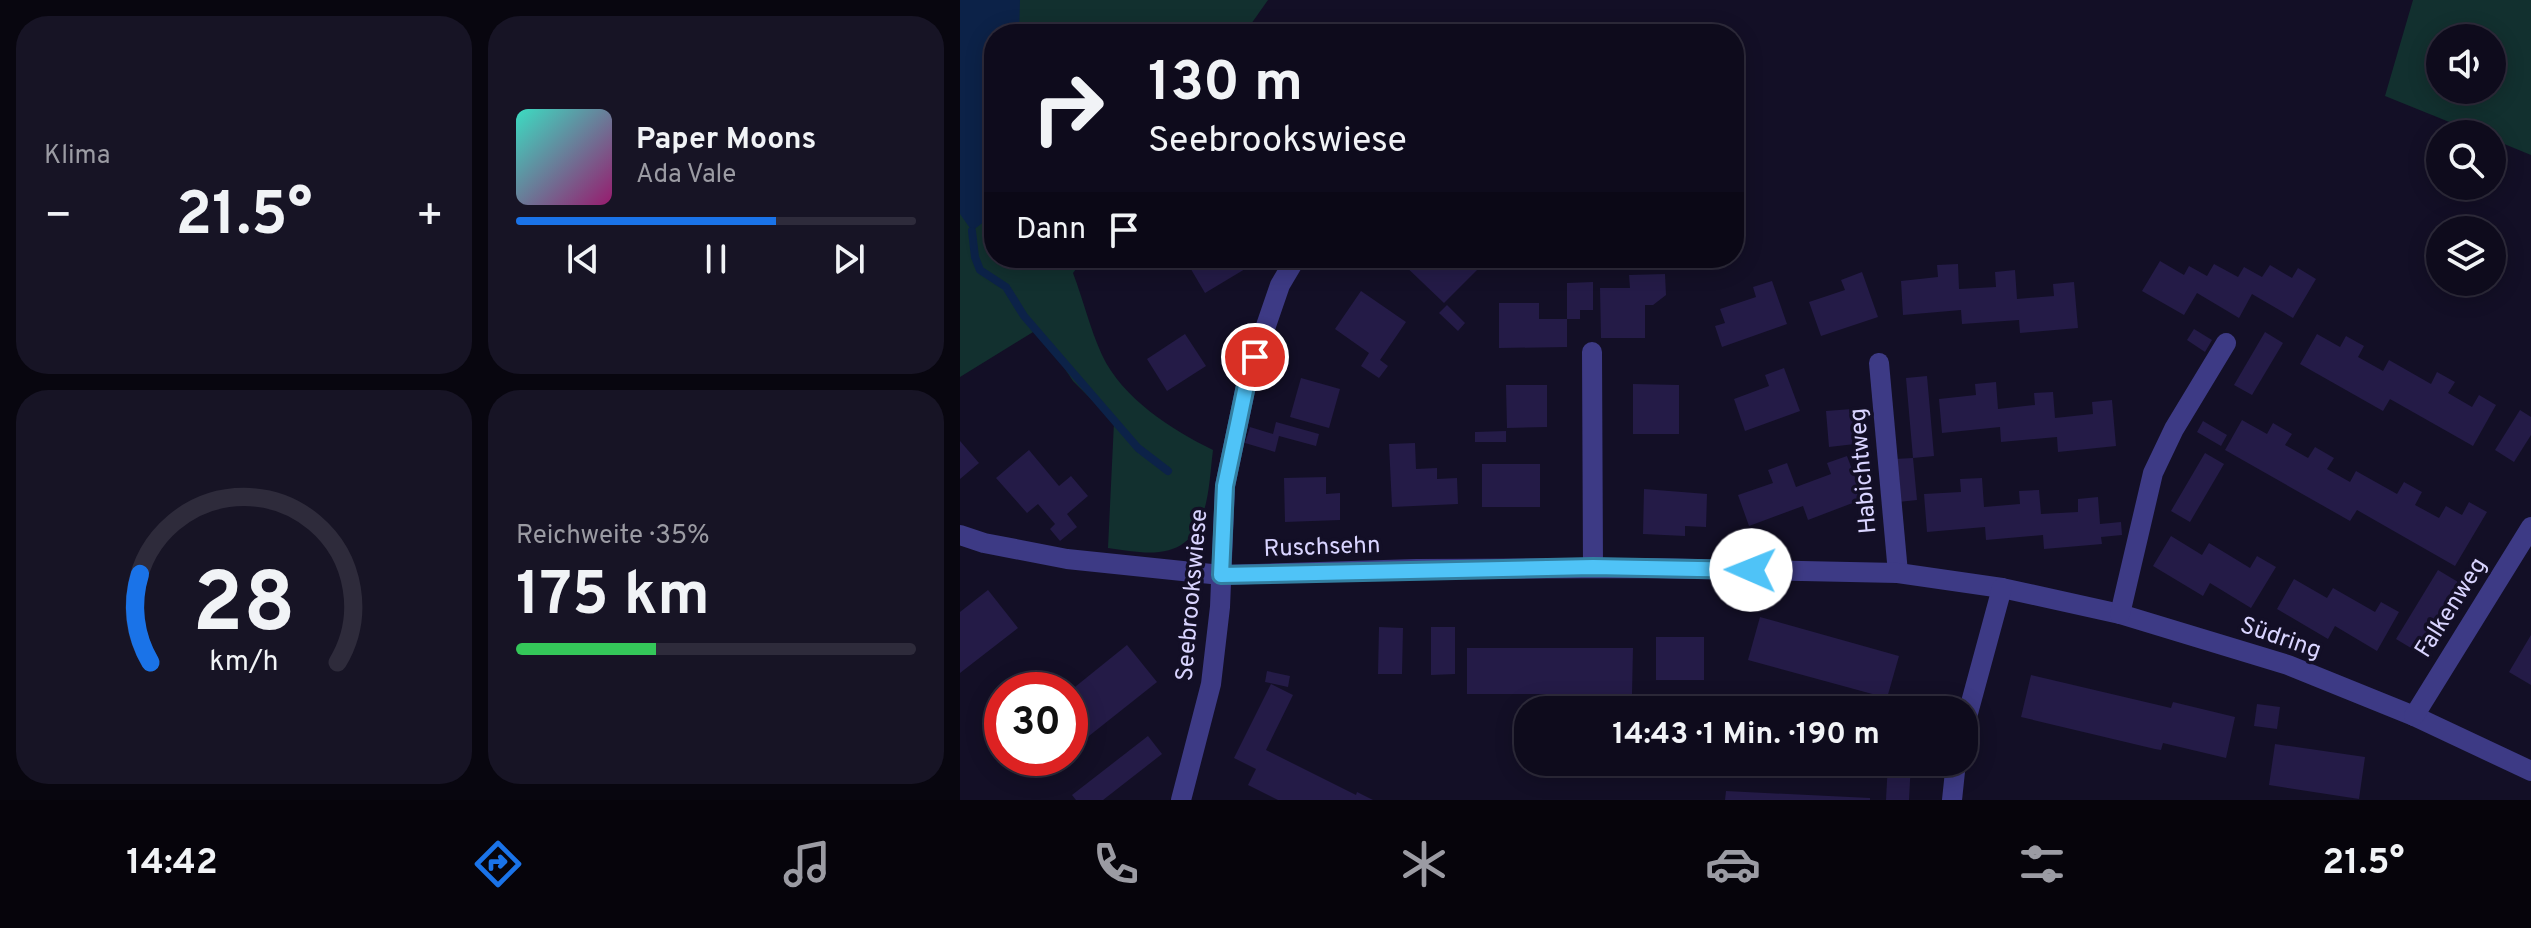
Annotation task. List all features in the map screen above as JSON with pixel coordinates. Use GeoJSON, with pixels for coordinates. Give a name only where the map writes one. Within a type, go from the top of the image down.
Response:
{"type":"FeatureCollection","features":[{"type":"Feature","properties":{"kind":"street","name":"Seebrookswiese"},"geometry":{"type":"LineString","coordinates":[[1181,800],[1211,684],[1225,486],[1247,381],[1280,285],[1290,268]]}},
{"type":"Feature","properties":{"kind":"street"},"geometry":{"type":"LineString","coordinates":[[2120,614],[2153,473],[2174,429],[2226,343]]}},
{"type":"Feature","properties":{"kind":"street"},"geometry":{"type":"LineString","coordinates":[[1592,352],[1593,567]]}},
{"type":"Feature","properties":{"kind":"street","name":"Habichtweg"},"geometry":{"type":"LineString","coordinates":[[1879,363],[1898,573]]}},
{"type":"Feature","properties":{"kind":"street","name":"Falkenweg"},"geometry":{"type":"LineString","coordinates":[[2414,716],[2531,527]]}},
{"type":"Feature","properties":{"kind":"street","name":"Ruschsehn"},"geometry":{"type":"LineString","coordinates":[[960,535],[984,543],[1067,559],[1221,575],[1593,567],[1721,569]]}},
{"type":"Feature","properties":{"kind":"street","name":"Südring"},"geometry":{"type":"LineString","coordinates":[[1721,569],[1898,573],[2002,588],[2120,614],[2288,665],[2414,716],[2531,771]]}},
{"type":"Feature","properties":{"kind":"street"},"geometry":{"type":"LineString","coordinates":[[1973,696],[2002,588]]}},
{"type":"Feature","properties":{"kind":"street"},"geometry":{"type":"LineString","coordinates":[[1952,800],[1955,776]]}},
{"type":"Feature","properties":{"kind":"green space"},"geometry":{"type":"Polygon","coordinates":[[[960,0],[1268,0],[1251,24],[984,24],[984,268],[1077,268],[1073,273],[1098,345],[1111,371],[1150,411],[1213,450],[1207,498],[1197,528],[1176,548],[1159,552],[1108,548],[1114,422],[1073,381],[1038,329],[960,377],[960,0]]]}},
{"type":"Feature","properties":{"kind":"green space"},"geometry":{"type":"Polygon","coordinates":[[[2413,0],[2531,0],[2531,155],[2506,145],[2506,120],[2444,120],[2385,96],[2413,0]]]}},
{"type":"Feature","properties":{"kind":"water"},"geometry":{"type":"Polygon","coordinates":[[[960,0],[1020,0],[1019,24],[984,24],[984,222],[972,231],[960,214],[960,0]]]}},
{"type":"Feature","properties":{"kind":"building"},"geometry":{"type":"Polygon","coordinates":[[[2160,261],[2184,275],[2189,266],[2207,276],[2214,264],[2238,277],[2244,267],[2262,277],[2270,265],[2292,278],[2298,268],[2316,279],[2293,318],[2252,294],[2239,318],[2197,293],[2184,315],[2142,291],[2160,261]]]}},
{"type":"Feature","properties":{"kind":"building"},"geometry":{"type":"Polygon","coordinates":[[[1958,264],[1959,289],[1996,287],[1995,272],[2015,270],[2017,299],[2054,296],[2053,284],[2074,282],[2078,328],[2020,333],[2019,320],[1962,324],[1961,310],[1903,315],[1901,281],[1938,277],[1937,265],[1958,264]]]}},
{"type":"Feature","properties":{"kind":"building"},"geometry":{"type":"Polygon","coordinates":[[[1190,268],[1247,268],[1205,293],[1190,268]]]}},
{"type":"Feature","properties":{"kind":"building"},"geometry":{"type":"Polygon","coordinates":[[[1407,268],[1475,268],[1477,270],[1444,303],[1407,268]]]}},
{"type":"Feature","properties":{"kind":"building"},"geometry":{"type":"Polygon","coordinates":[[[1862,272],[1878,317],[1821,336],[1809,302],[1845,290],[1841,280],[1862,272]]]}},
{"type":"Feature","properties":{"kind":"building"},"geometry":{"type":"Polygon","coordinates":[[[1665,274],[1666,295],[1653,305],[1645,305],[1645,338],[1601,338],[1600,288],[1630,288],[1629,275],[1665,274]]]}},
{"type":"Feature","properties":{"kind":"building"},"geometry":{"type":"Polygon","coordinates":[[[1772,281],[1787,324],[1722,347],[1715,326],[1725,323],[1720,309],[1756,297],[1753,287],[1772,281]]]}},
{"type":"Feature","properties":{"kind":"building"},"geometry":{"type":"Polygon","coordinates":[[[1593,282],[1593,310],[1580,310],[1580,319],[1567,319],[1567,283],[1593,282]]]}},
{"type":"Feature","properties":{"kind":"building"},"geometry":{"type":"Polygon","coordinates":[[[1361,291],[1406,322],[1380,360],[1388,366],[1379,378],[1361,366],[1369,353],[1335,329],[1361,291]]]}},
{"type":"Feature","properties":{"kind":"building"},"geometry":{"type":"Polygon","coordinates":[[[1499,303],[1539,303],[1539,319],[1567,319],[1567,347],[1499,348],[1499,303]]]}},
{"type":"Feature","properties":{"kind":"building"},"geometry":{"type":"Polygon","coordinates":[[[1447,305],[1465,323],[1458,331],[1439,313],[1447,305]]]}},
{"type":"Feature","properties":{"kind":"building"},"geometry":{"type":"Polygon","coordinates":[[[2194,329],[2212,340],[2205,352],[2187,340],[2194,329]]]}},
{"type":"Feature","properties":{"kind":"building"},"geometry":{"type":"Polygon","coordinates":[[[2265,332],[2283,343],[2252,395],[2234,385],[2265,332]]]}},
{"type":"Feature","properties":{"kind":"building"},"geometry":{"type":"Polygon","coordinates":[[[1185,334],[1206,366],[1167,391],[1147,359],[1185,334]]]}},
{"type":"Feature","properties":{"kind":"building"},"geometry":{"type":"Polygon","coordinates":[[[2317,334],[2340,347],[2346,336],[2364,346],[2358,357],[2383,371],[2389,360],[2431,384],[2437,372],[2455,382],[2448,393],[2472,407],[2479,395],[2496,405],[2473,446],[2390,399],[2383,411],[2300,364],[2317,334]]]}},
{"type":"Feature","properties":{"kind":"building"},"geometry":{"type":"Polygon","coordinates":[[[1784,368],[1800,411],[1745,431],[1734,399],[1769,386],[1765,375],[1784,368]]]}},
{"type":"Feature","properties":{"kind":"building"},"geometry":{"type":"Polygon","coordinates":[[[1927,376],[1934,456],[1913,458],[1906,378],[1927,376]]]}},
{"type":"Feature","properties":{"kind":"building"},"geometry":{"type":"Polygon","coordinates":[[[1301,378],[1340,389],[1329,428],[1290,417],[1301,378]]]}},
{"type":"Feature","properties":{"kind":"building"},"geometry":{"type":"Polygon","coordinates":[[[1996,382],[1998,409],[2035,405],[2034,393],[2053,392],[2055,418],[2093,414],[2092,402],[2112,400],[2116,446],[2058,452],[2057,437],[2001,442],[2000,427],[1942,433],[1939,399],[1976,395],[1975,384],[1996,382]]]}},
{"type":"Feature","properties":{"kind":"building"},"geometry":{"type":"Polygon","coordinates":[[[1633,384],[1679,385],[1679,434],[1633,434],[1633,384]]]}},
{"type":"Feature","properties":{"kind":"building"},"geometry":{"type":"Polygon","coordinates":[[[1506,385],[1547,385],[1547,427],[1507,428],[1506,385]]]}},
{"type":"Feature","properties":{"kind":"building"},"geometry":{"type":"Polygon","coordinates":[[[1852,409],[1855,444],[1829,447],[1826,411],[1852,409]]]}},
{"type":"Feature","properties":{"kind":"building"},"geometry":{"type":"Polygon","coordinates":[[[2520,410],[2531,417],[2531,435],[2514,462],[2495,450],[2520,410]]]}},
{"type":"Feature","properties":{"kind":"building"},"geometry":{"type":"Polygon","coordinates":[[[2242,420],[2267,434],[2273,423],[2292,434],[2285,445],[2308,458],[2315,447],[2334,458],[2327,469],[2350,482],[2356,471],[2397,494],[2404,482],[2422,492],[2415,505],[2439,518],[2446,506],[2462,515],[2469,502],[2487,512],[2455,566],[2357,510],[2350,521],[2225,450],[2242,420]]]}},
{"type":"Feature","properties":{"kind":"building"},"geometry":{"type":"Polygon","coordinates":[[[2203,421],[2227,435],[2221,446],[2197,432],[2203,421]]]}},
{"type":"Feature","properties":{"kind":"building"},"geometry":{"type":"Polygon","coordinates":[[[1276,422],[1319,434],[1316,446],[1279,436],[1275,452],[1245,443],[1250,427],[1273,434],[1276,422]]]}},
{"type":"Feature","properties":{"kind":"building"},"geometry":{"type":"Polygon","coordinates":[[[1506,431],[1506,442],[1475,442],[1475,432],[1506,431]]]}},
{"type":"Feature","properties":{"kind":"building"},"geometry":{"type":"Polygon","coordinates":[[[960,441],[979,463],[960,479],[960,441]]]}},
{"type":"Feature","properties":{"kind":"building"},"geometry":{"type":"Polygon","coordinates":[[[1415,443],[1416,469],[1437,468],[1437,479],[1457,478],[1458,504],[1392,507],[1389,444],[1415,443]]]}},
{"type":"Feature","properties":{"kind":"building"},"geometry":{"type":"Polygon","coordinates":[[[1029,450],[1059,486],[1071,476],[1088,496],[1067,514],[1077,527],[1060,541],[1050,529],[1055,524],[1038,504],[1027,513],[996,478],[1029,450]]]}},
{"type":"Feature","properties":{"kind":"building"},"geometry":{"type":"Polygon","coordinates":[[[2205,453],[2224,464],[2190,522],[2171,511],[2205,453]]]}},
{"type":"Feature","properties":{"kind":"building"},"geometry":{"type":"Polygon","coordinates":[[[1847,456],[1863,499],[1808,520],[1803,506],[1749,526],[1738,495],[1773,483],[1768,470],[1787,463],[1796,487],[1831,474],[1827,463],[1847,456]]]}},
{"type":"Feature","properties":{"kind":"building"},"geometry":{"type":"Polygon","coordinates":[[[1913,458],[1917,500],[1898,502],[1895,459],[1913,458]]]}},
{"type":"Feature","properties":{"kind":"building"},"geometry":{"type":"Polygon","coordinates":[[[1482,464],[1540,464],[1540,507],[1482,507],[1482,464]]]}},
{"type":"Feature","properties":{"kind":"building"},"geometry":{"type":"Polygon","coordinates":[[[1326,477],[1326,494],[1340,493],[1340,520],[1285,522],[1284,478],[1326,477]]]}},
{"type":"Feature","properties":{"kind":"building"},"geometry":{"type":"Polygon","coordinates":[[[1982,478],[1984,507],[2020,504],[2019,491],[2039,490],[2041,514],[2078,512],[2078,499],[2098,497],[2100,524],[2121,522],[2122,535],[2101,537],[2102,544],[2044,549],[2043,535],[1986,540],[1985,527],[1927,532],[1924,494],[1961,492],[1960,479],[1982,478]]]}},
{"type":"Feature","properties":{"kind":"building"},"geometry":{"type":"Polygon","coordinates":[[[1644,489],[1707,494],[1706,527],[1685,526],[1685,536],[1643,534],[1644,489]]]}},
{"type":"Feature","properties":{"kind":"building"},"geometry":{"type":"Polygon","coordinates":[[[2171,536],[2202,555],[2209,543],[2250,568],[2257,556],[2276,567],[2251,608],[2210,583],[2203,596],[2153,566],[2171,536]]]}},
{"type":"Feature","properties":{"kind":"building"},"geometry":{"type":"Polygon","coordinates":[[[2438,570],[2458,582],[2416,651],[2396,639],[2438,570]]]}},
{"type":"Feature","properties":{"kind":"building"},"geometry":{"type":"Polygon","coordinates":[[[2294,579],[2327,598],[2333,588],[2375,612],[2381,602],[2399,612],[2377,651],[2335,626],[2328,639],[2277,609],[2294,579]]]}},
{"type":"Feature","properties":{"kind":"building"},"geometry":{"type":"Polygon","coordinates":[[[988,590],[1018,628],[960,673],[960,612],[988,590]]]}},
{"type":"Feature","properties":{"kind":"building"},"geometry":{"type":"Polygon","coordinates":[[[1760,617],[1899,656],[1888,696],[1748,660],[1760,617]]]}},
{"type":"Feature","properties":{"kind":"building"},"geometry":{"type":"Polygon","coordinates":[[[1379,627],[1403,628],[1402,674],[1378,674],[1379,627]]]}},
{"type":"Feature","properties":{"kind":"building"},"geometry":{"type":"Polygon","coordinates":[[[1431,627],[1455,627],[1455,674],[1431,675],[1431,627]]]}},
{"type":"Feature","properties":{"kind":"building"},"geometry":{"type":"Polygon","coordinates":[[[2531,635],[2531,685],[2509,672],[2531,635]]]}},
{"type":"Feature","properties":{"kind":"building"},"geometry":{"type":"Polygon","coordinates":[[[1656,637],[1704,637],[1704,680],[1656,680],[1656,637]]]}},
{"type":"Feature","properties":{"kind":"building"},"geometry":{"type":"Polygon","coordinates":[[[1127,645],[1157,682],[1088,737],[1088,676],[1127,645]]]}},
{"type":"Feature","properties":{"kind":"building"},"geometry":{"type":"Polygon","coordinates":[[[1467,648],[1633,648],[1632,694],[1467,694],[1467,648]]]}},
{"type":"Feature","properties":{"kind":"building"},"geometry":{"type":"Polygon","coordinates":[[[1267,671],[1290,676],[1288,687],[1265,682],[1267,671]]]}},
{"type":"Feature","properties":{"kind":"building"},"geometry":{"type":"Polygon","coordinates":[[[2031,675],[2171,708],[2173,702],[2235,717],[2226,758],[2163,743],[2161,750],[2155,749],[2021,717],[2031,675]]]}},
{"type":"Feature","properties":{"kind":"building"},"geometry":{"type":"Polygon","coordinates":[[[1271,684],[1293,695],[1266,750],[1356,795],[1357,792],[1373,800],[1278,800],[1248,785],[1256,769],[1234,758],[1271,684]]]}},
{"type":"Feature","properties":{"kind":"building"},"geometry":{"type":"Polygon","coordinates":[[[2257,704],[2280,707],[2277,729],[2254,726],[2257,704]]]}},
{"type":"Feature","properties":{"kind":"building"},"geometry":{"type":"Polygon","coordinates":[[[1148,736],[1162,754],[1103,800],[1076,800],[1072,795],[1148,736]]]}},
{"type":"Feature","properties":{"kind":"building"},"geometry":{"type":"Polygon","coordinates":[[[2275,744],[2365,757],[2359,799],[2269,785],[2275,744]]]}},
{"type":"Feature","properties":{"kind":"building"},"geometry":{"type":"Polygon","coordinates":[[[1887,776],[1910,776],[1909,800],[1886,800],[1887,776]]]}},
{"type":"Feature","properties":{"kind":"building"},"geometry":{"type":"Polygon","coordinates":[[[1726,791],[1870,798],[1870,800],[1725,800],[1726,791]]]}},
{"type":"Feature","properties":{"kind":"waterway"},"geometry":{"type":"LineString","coordinates":[[972,231],[980,270],[1006,287],[1024,316],[1138,448],[1168,471]]}},
{"type":"Feature","properties":{"kind":"route"},"geometry":{"type":"LineString","coordinates":[[1255,357],[1225,486],[1221,575],[1593,567],[1751,570]]}}]}
